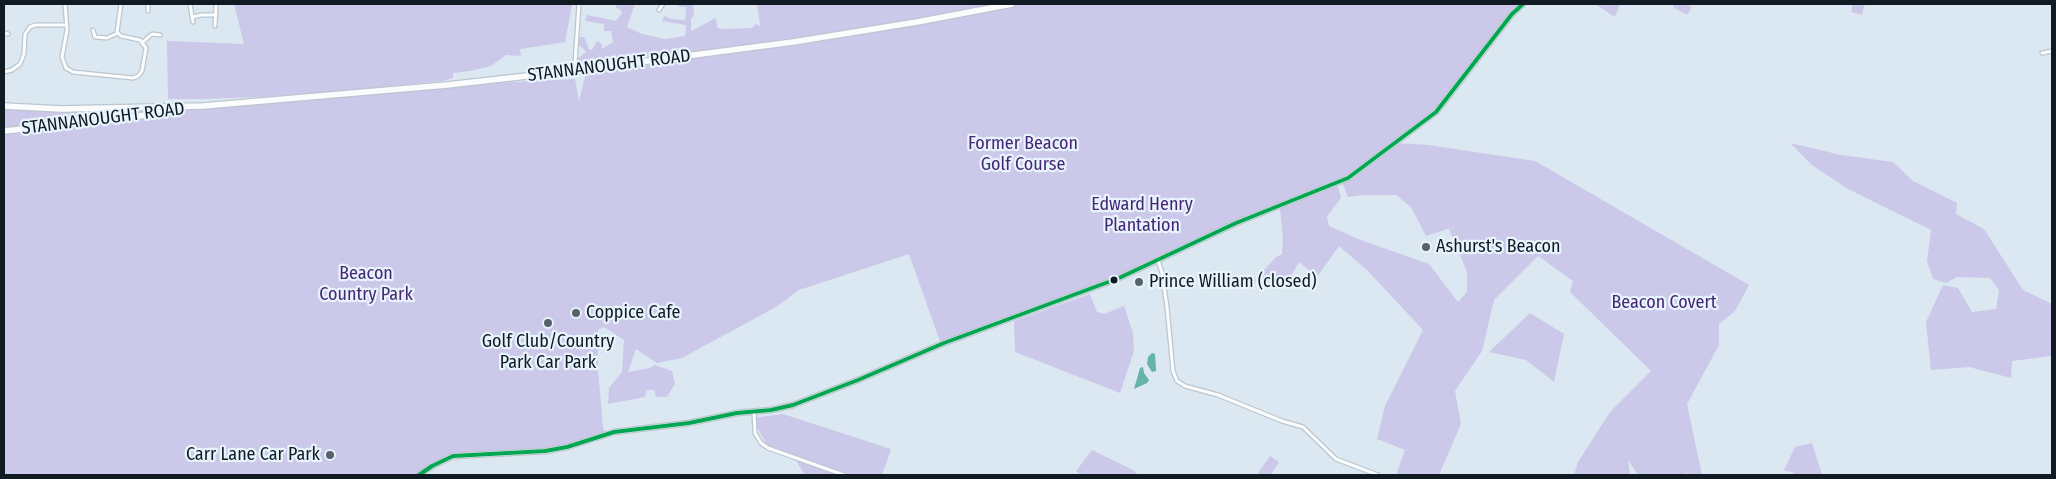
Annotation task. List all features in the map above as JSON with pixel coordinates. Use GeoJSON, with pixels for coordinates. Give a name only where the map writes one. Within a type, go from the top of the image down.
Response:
{"type":"FeatureCollection","features":[{"type":"Feature","properties":{"kind":"main road","name":"STANNANOUGHT ROAD"},"geometry":{"type":"LineString","coordinates":[[4,106],[61,109],[203,106],[428,87],[571,71],[793,42],[1012,4]]}},
{"type":"Feature","properties":{"kind":"main road","name":"STANNANOUGHT ROAD"},"geometry":{"type":"LineString","coordinates":[[4,131],[134,117],[203,106]]}},
{"type":"Feature","properties":{"kind":"street"},"geometry":{"type":"LineString","coordinates":[[65,4],[67,25],[62,60],[66,68],[73,72],[130,78],[138,76],[142,71],[146,59],[146,48],[143,42],[137,38],[121,36],[118,33],[116,28],[121,4]]}},
{"type":"Feature","properties":{"kind":"street"},"geometry":{"type":"LineString","coordinates":[[148,4],[148,11]]}},
{"type":"Feature","properties":{"kind":"street"},"geometry":{"type":"LineString","coordinates":[[190,4],[192,22]]}},
{"type":"Feature","properties":{"kind":"street"},"geometry":{"type":"LineString","coordinates":[[575,63],[580,4]]}},
{"type":"Feature","properties":{"kind":"street"},"geometry":{"type":"LineString","coordinates":[[659,10],[663,4]]}},
{"type":"Feature","properties":{"kind":"street"},"geometry":{"type":"LineString","coordinates":[[419,475],[432,466],[453,456],[545,451],[566,447],[614,432],[689,423],[781,408],[800,403],[944,343],[1094,289],[1236,223],[1348,178],[1436,112],[1512,14],[1523,4]]}},
{"type":"Feature","properties":{"kind":"street"},"geometry":{"type":"LineString","coordinates":[[216,6],[216,26]]}},
{"type":"Feature","properties":{"kind":"street"},"geometry":{"type":"LineString","coordinates":[[192,17],[215,15]]}},
{"type":"Feature","properties":{"kind":"street"},"geometry":{"type":"LineString","coordinates":[[4,72],[12,70],[20,64],[24,54],[25,34],[30,27],[35,25],[67,25]]}},
{"type":"Feature","properties":{"kind":"street"},"geometry":{"type":"LineString","coordinates":[[93,30],[95,37],[106,38],[118,33]]}},
{"type":"Feature","properties":{"kind":"street"},"geometry":{"type":"LineString","coordinates":[[4,37],[5,33]]}},
{"type":"Feature","properties":{"kind":"street"},"geometry":{"type":"LineString","coordinates":[[143,42],[152,34],[161,35]]}},
{"type":"Feature","properties":{"kind":"street"},"geometry":{"type":"LineString","coordinates":[[2042,53],[2052,51]]}},
{"type":"Feature","properties":{"kind":"street"},"geometry":{"type":"LineString","coordinates":[[1158,259],[1162,273],[1173,371],[1177,381],[1282,422],[1303,427],[1336,459],[1378,475]]}},
{"type":"Feature","properties":{"kind":"street"},"geometry":{"type":"LineString","coordinates":[[754,412],[754,429],[759,440],[766,447],[844,475]]}},
{"type":"Feature","properties":{"kind":"green space"},"geometry":{"type":"Polygon","coordinates":[[[234,4],[572,4],[565,42],[520,49],[521,56],[506,55],[491,66],[453,73],[453,78],[442,81],[260,97],[168,99],[167,41],[244,44],[234,4]]]}},
{"type":"Feature","properties":{"kind":"green space"},"geometry":{"type":"Polygon","coordinates":[[[617,4],[635,4],[627,27],[642,34],[665,39],[685,36],[686,25],[662,21],[664,16],[685,20],[686,7],[678,6],[678,4],[693,4],[694,14],[691,20],[691,31],[716,18],[717,27],[721,29],[752,28],[756,24],[760,26],[757,4],[1523,4],[1512,14],[1436,112],[1394,143],[1428,145],[1535,161],[1749,285],[1735,311],[1719,324],[1719,345],[1687,404],[1702,475],[1689,475],[1688,473],[1680,475],[1638,475],[1628,460],[1630,475],[1574,475],[1578,462],[1610,412],[1651,371],[1570,292],[1573,281],[1538,256],[1494,300],[1482,351],[1455,391],[1461,424],[1439,475],[1396,475],[1405,450],[1377,439],[1385,406],[1423,330],[1368,271],[1339,246],[1317,277],[1299,262],[1289,279],[1261,283],[1254,281],[1276,257],[1282,254],[1283,239],[1280,209],[1332,183],[1189,242],[1119,276],[1026,316],[942,347],[909,254],[799,290],[776,307],[682,358],[657,363],[636,349],[628,372],[655,365],[672,371],[675,384],[667,397],[656,397],[654,390],[647,390],[645,397],[608,404],[609,388],[622,372],[624,340],[604,327],[598,330],[598,370],[605,434],[566,447],[545,451],[453,456],[417,475],[4,475],[4,131],[134,117],[203,106],[447,85],[575,79],[579,101],[587,69],[762,46],[761,43],[651,60],[584,68],[578,66],[577,59],[586,52],[581,46],[574,46],[576,37],[584,37],[589,49],[592,50],[597,41],[602,44],[602,49],[613,42],[611,31],[604,31],[604,24],[585,21],[587,15],[616,21],[622,13],[620,9],[616,8],[617,4]],[[1346,178],[1337,182],[1341,198],[1327,216],[1329,226],[1358,239],[1429,264],[1458,302],[1467,292],[1467,272],[1449,229],[1460,225],[1426,236],[1411,207],[1396,195],[1348,197],[1342,182],[1346,178]]]}},
{"type":"Feature","properties":{"kind":"green space"},"geometry":{"type":"Polygon","coordinates":[[[1595,4],[1620,4],[1615,17],[1595,4]]]}},
{"type":"Feature","properties":{"kind":"green space"},"geometry":{"type":"Polygon","coordinates":[[[1675,4],[1685,4],[1692,7],[1687,15],[1673,7],[1675,4]]]}},
{"type":"Feature","properties":{"kind":"green space"},"geometry":{"type":"Polygon","coordinates":[[[1853,4],[1865,4],[1862,15],[1851,12],[1853,4]]]}},
{"type":"Feature","properties":{"kind":"green space"},"geometry":{"type":"Polygon","coordinates":[[[156,109],[4,129],[4,110],[80,112],[156,109]]]}},
{"type":"Feature","properties":{"kind":"green space"},"geometry":{"type":"Polygon","coordinates":[[[1790,143],[1841,155],[1893,162],[1913,181],[1957,203],[1956,214],[1984,229],[2023,290],[2052,304],[2052,356],[2012,361],[2011,378],[1969,367],[1931,370],[1926,322],[1943,285],[1958,288],[1972,312],[1996,309],[1999,290],[1990,278],[1957,277],[1946,283],[1933,279],[1927,261],[1931,230],[1848,189],[1812,165],[1790,143]]]}},
{"type":"Feature","properties":{"kind":"green space"},"geometry":{"type":"Polygon","coordinates":[[[1090,294],[1097,312],[1104,314],[1124,306],[1133,333],[1134,351],[1120,393],[1015,352],[1014,321],[1090,294]]]}},
{"type":"Feature","properties":{"kind":"green space"},"geometry":{"type":"Polygon","coordinates":[[[1530,313],[1564,334],[1554,382],[1526,360],[1489,352],[1530,313]]]}},
{"type":"Feature","properties":{"kind":"green space"},"geometry":{"type":"Polygon","coordinates":[[[783,414],[891,449],[882,475],[804,474],[794,457],[768,447],[752,418],[783,414]]]}},
{"type":"Feature","properties":{"kind":"green space"},"geometry":{"type":"Polygon","coordinates":[[[1812,443],[1822,475],[1795,475],[1784,470],[1795,447],[1812,443]]]}},
{"type":"Feature","properties":{"kind":"green space"},"geometry":{"type":"Polygon","coordinates":[[[1092,450],[1133,470],[1138,475],[1081,475],[1076,471],[1092,450]]]}},
{"type":"Feature","properties":{"kind":"green space"},"geometry":{"type":"Polygon","coordinates":[[[1270,456],[1279,462],[1271,475],[1260,475],[1258,473],[1270,456]]]}},
{"type":"Feature","properties":{"kind":"shaded area"},"geometry":{"type":"Polygon","coordinates":[[[1311,275],[1316,280],[1309,284],[1300,282],[1301,277],[1311,275]]]}},
{"type":"Feature","properties":{"kind":"shaded area"},"geometry":{"type":"Polygon","coordinates":[[[1152,353],[1155,354],[1156,371],[1152,372],[1147,364],[1148,357],[1152,353]]]}},
{"type":"Feature","properties":{"kind":"shaded area"},"geometry":{"type":"Polygon","coordinates":[[[1143,367],[1144,373],[1149,380],[1147,383],[1134,389],[1140,368],[1143,367]]]}},
{"type":"Feature","properties":{"kind":"transit line"},"geometry":{"type":"LineString","coordinates":[[419,475],[432,466],[453,456],[545,451],[567,447],[614,432],[689,423],[737,413],[771,410],[793,405],[858,380],[944,343],[1119,278],[1236,223],[1348,178],[1436,112],[1512,14],[1523,4]]}},
{"type":"Feature","properties":{"kind":"place","name":"Ashurst's Beacon"},"geometry":{"type":"Point","coordinates":[1426,247]}},
{"type":"Feature","properties":{"kind":"place","name":"Prince William (closed)"},"geometry":{"type":"Point","coordinates":[1139,282]}},
{"type":"Feature","properties":{"kind":"place","name":"Coppice Cafe"},"geometry":{"type":"Point","coordinates":[576,313]}},
{"type":"Feature","properties":{"kind":"place","name":"Golf Club/Country Park Car Park"},"geometry":{"type":"Point","coordinates":[548,323]}},
{"type":"Feature","properties":{"kind":"place","name":"Carr Lane Car Park"},"geometry":{"type":"Point","coordinates":[330,455]}},
{"type":"Feature","properties":{"kind":"park label","name":"Former Beacon Golf Course"},"geometry":{"type":"Point","coordinates":[1023,154]}},
{"type":"Feature","properties":{"kind":"park label","name":"Edward Henry Plantation"},"geometry":{"type":"Point","coordinates":[1142,215]}},
{"type":"Feature","properties":{"kind":"park label","name":"Beacon Country Park"},"geometry":{"type":"Point","coordinates":[366,284]}},
{"type":"Feature","properties":{"kind":"park label","name":"Beacon Covert"},"geometry":{"type":"Point","coordinates":[1664,303]}}]}
